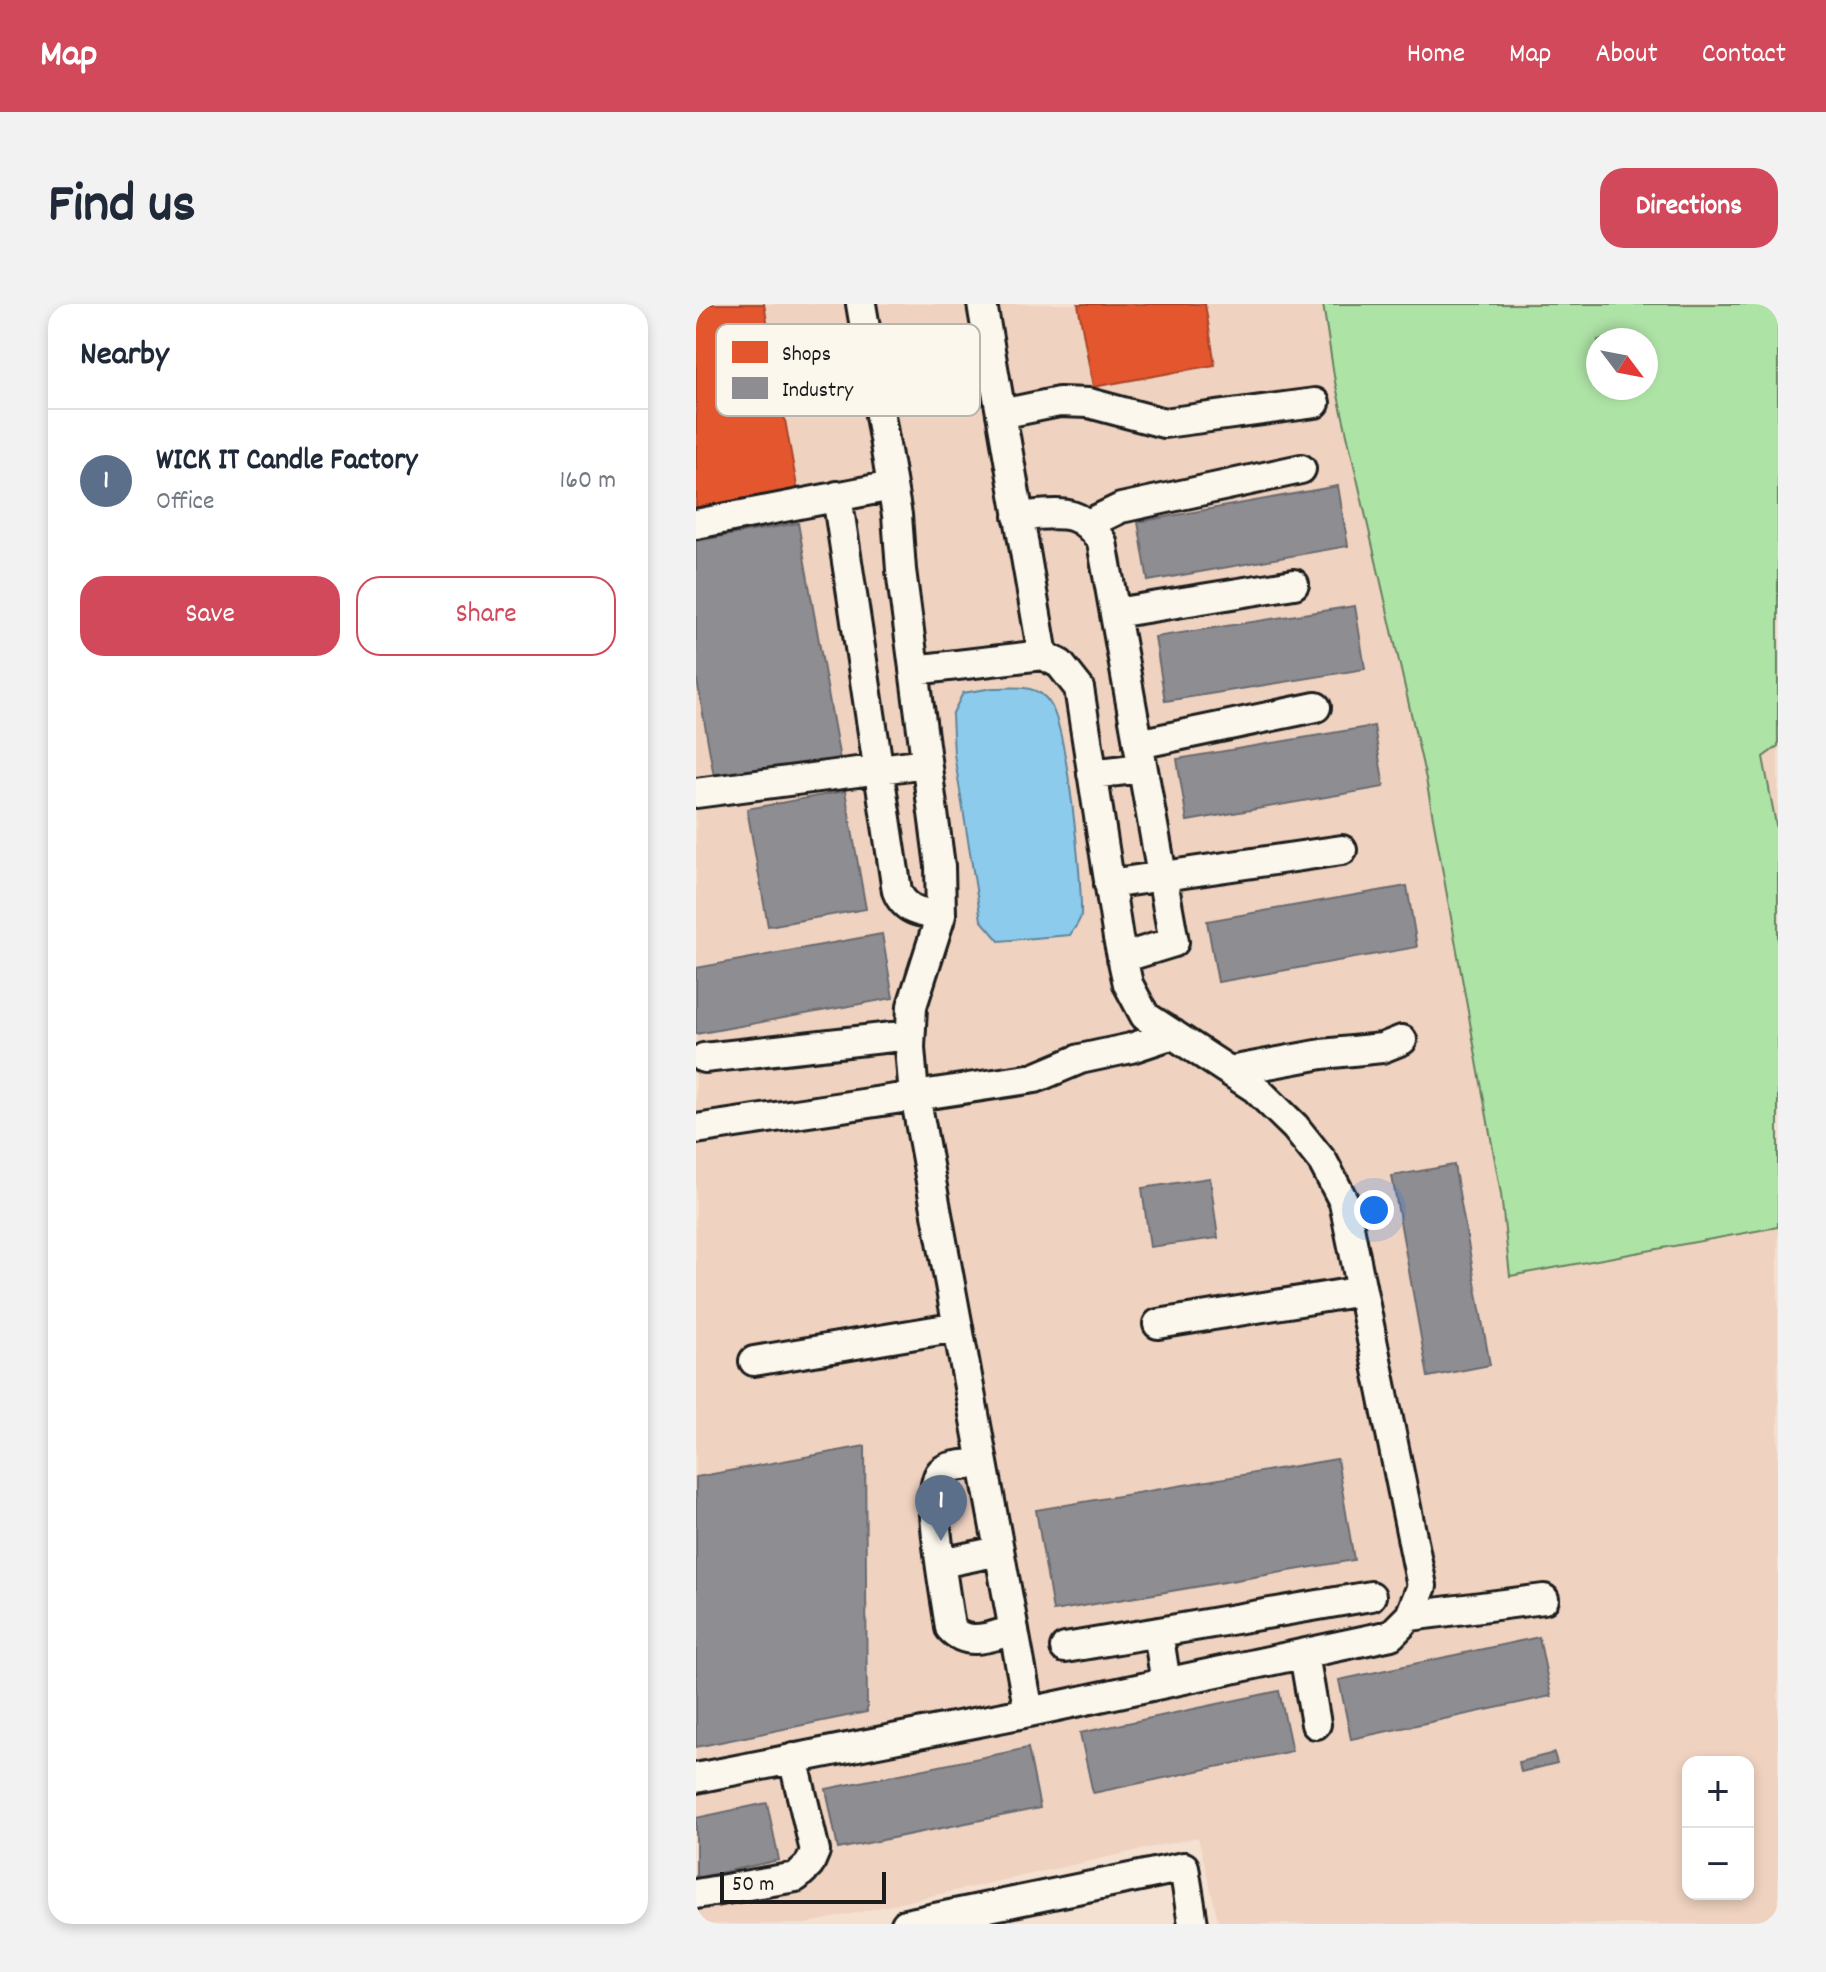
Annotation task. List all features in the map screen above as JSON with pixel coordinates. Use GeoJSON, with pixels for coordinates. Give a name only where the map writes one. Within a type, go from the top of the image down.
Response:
{"type":"FeatureCollection","features":[{"type":"Feature","properties":{"kind":"lane"},"geometry":{"type":"LineString","coordinates":[[861,304],[864,324]]}},
{"type":"Feature","properties":{"kind":"lane"},"geometry":{"type":"LineString","coordinates":[[982,304],[1043,655]]}},
{"type":"Feature","properties":{"kind":"lane"},"geometry":{"type":"LineString","coordinates":[[1001,414],[1059,402],[1089,403],[1164,423],[1315,403]]}},
{"type":"Feature","properties":{"kind":"lane"},"geometry":{"type":"LineString","coordinates":[[880,416],[892,486],[940,866],[941,915],[912,1006],[910,1035],[915,1098],[1029,1712]]}},
{"type":"Feature","properties":{"kind":"lane"},"geometry":{"type":"LineString","coordinates":[[1090,523],[1121,508],[1301,469]]}},
{"type":"Feature","properties":{"kind":"lane"},"geometry":{"type":"LineString","coordinates":[[696,524],[892,486]]}},
{"type":"Feature","properties":{"kind":"lane"},"geometry":{"type":"LineString","coordinates":[[837,496],[897,891],[901,902],[919,913],[941,915]]}},
{"type":"Feature","properties":{"kind":"lane"},"geometry":{"type":"LineString","coordinates":[[1018,516],[1069,514],[1090,523],[1102,542],[1174,942],[1122,958]]}},
{"type":"Feature","properties":{"kind":"lane"},"geometry":{"type":"LineString","coordinates":[[1115,613],[1294,584]]}},
{"type":"Feature","properties":{"kind":"lane"},"geometry":{"type":"LineString","coordinates":[[696,1778],[1029,1712],[1391,1635],[1410,1616],[1422,1586],[1344,1202],[1323,1162],[1295,1127],[1255,1088],[1145,1016],[1128,984],[1109,884],[1079,688],[1060,664],[1043,655],[914,670]]}},
{"type":"Feature","properties":{"kind":"lane"},"geometry":{"type":"LineString","coordinates":[[1076,684],[1126,681]]}},
{"type":"Feature","properties":{"kind":"lane"},"geometry":{"type":"LineString","coordinates":[[1092,774],[1140,756],[1316,707]]}},
{"type":"Feature","properties":{"kind":"lane"},"geometry":{"type":"LineString","coordinates":[[696,793],[926,763]]}},
{"type":"Feature","properties":{"kind":"lane"},"geometry":{"type":"LineString","coordinates":[[1109,884],[1342,850]]}},
{"type":"Feature","properties":{"kind":"lane"},"geometry":{"type":"LineString","coordinates":[[696,1129],[1035,1078],[1080,1059],[1131,1048],[1173,1034]]}},
{"type":"Feature","properties":{"kind":"lane"},"geometry":{"type":"LineString","coordinates":[[704,1058],[910,1035]]}},
{"type":"Feature","properties":{"kind":"lane"},"geometry":{"type":"LineString","coordinates":[[1230,1071],[1322,1054],[1382,1048],[1402,1040]]}},
{"type":"Feature","properties":{"kind":"lane"},"geometry":{"type":"LineString","coordinates":[[1158,1324],[1362,1291]]}},
{"type":"Feature","properties":{"kind":"lane"},"geometry":{"type":"LineString","coordinates":[[754,1361],[958,1327]]}},
{"type":"Feature","properties":{"kind":"lane"},"geometry":{"type":"LineString","coordinates":[[983,1463],[945,1469],[935,1483],[933,1509],[950,1628],[970,1641],[1014,1630]]}},
{"type":"Feature","properties":{"kind":"lane"},"geometry":{"type":"LineString","coordinates":[[941,1563],[999,1551]]}},
{"type":"Feature","properties":{"kind":"lane"},"geometry":{"type":"LineString","coordinates":[[1065,1648],[1371,1596]]}},
{"type":"Feature","properties":{"kind":"lane"},"geometry":{"type":"LineString","coordinates":[[1410,1616],[1544,1599]]}},
{"type":"Feature","properties":{"kind":"lane"},"geometry":{"type":"LineString","coordinates":[[1263,1614],[1270,1661]]}},
{"type":"Feature","properties":{"kind":"lane"},"geometry":{"type":"LineString","coordinates":[[1158,1632],[1166,1683]]}},
{"type":"Feature","properties":{"kind":"lane"},"geometry":{"type":"LineString","coordinates":[[1304,1654],[1316,1724]]}},
{"type":"Feature","properties":{"kind":"lane"},"geometry":{"type":"LineString","coordinates":[[696,1894],[796,1877],[809,1865],[815,1851],[793,1758]]}},
{"type":"Feature","properties":{"kind":"lane"},"geometry":{"type":"LineString","coordinates":[[906,1924],[1184,1867],[1193,1924]]}},
{"type":"Feature","properties":{"kind":"shaded area"},"geometry":{"type":"Polygon","coordinates":[[[696,304],[1323,304],[1335,382],[1426,779],[1501,1194],[1510,1275],[1778,1227],[1778,1924],[1219,1924],[1198,1837],[805,1924],[696,1924],[696,304]]]}},
{"type":"Feature","properties":{"kind":"shaded area"},"geometry":{"type":"Polygon","coordinates":[[[1778,746],[1778,835],[1763,757],[1778,746]]]}},
{"type":"Feature","properties":{"kind":"green space"},"geometry":{"type":"Polygon","coordinates":[[[1323,304],[1778,304],[1778,746],[1763,757],[1778,835],[1778,1227],[1510,1276],[1501,1194],[1426,779],[1335,382],[1323,304]]]}},
{"type":"Feature","properties":{"kind":"water"},"geometry":{"type":"Polygon","coordinates":[[[993,688],[1024,688],[1038,692],[1049,702],[1056,717],[1072,804],[1081,896],[1081,917],[1070,935],[999,941],[981,920],[954,754],[952,715],[963,693],[993,688]]]}},
{"type":"Feature","properties":{"kind":"building: Shops"},"geometry":{"type":"Polygon","coordinates":[[[696,304],[764,304],[768,324],[716,324],[716,416],[784,416],[798,492],[696,509],[696,304]]]}},
{"type":"Feature","properties":{"kind":"building: Shops"},"geometry":{"type":"Polygon","coordinates":[[[1078,304],[1205,304],[1215,365],[1093,387],[1078,304]]]}},
{"type":"Feature","properties":{"kind":"building: Industry"},"geometry":{"type":"Polygon","coordinates":[[[1338,486],[1348,546],[1148,581],[1138,522],[1338,486]]]}},
{"type":"Feature","properties":{"kind":"building: Industry"},"geometry":{"type":"Polygon","coordinates":[[[798,523],[840,760],[715,782],[696,674],[696,541],[798,523]]]}},
{"type":"Feature","properties":{"kind":"building: Industry"},"geometry":{"type":"Polygon","coordinates":[[[1355,606],[1365,669],[1165,701],[1155,637],[1355,606]]]}},
{"type":"Feature","properties":{"kind":"building: Industry"},"geometry":{"type":"Polygon","coordinates":[[[1374,726],[1384,787],[1187,821],[1177,759],[1374,726]]]}},
{"type":"Feature","properties":{"kind":"building: Industry"},"geometry":{"type":"Polygon","coordinates":[[[845,791],[866,909],[768,926],[747,809],[845,791]]]}},
{"type":"Feature","properties":{"kind":"building: Industry"},"geometry":{"type":"Polygon","coordinates":[[[1407,886],[1417,947],[1218,982],[1207,921],[1407,886]]]}},
{"type":"Feature","properties":{"kind":"building: Industry"},"geometry":{"type":"Polygon","coordinates":[[[882,934],[893,998],[696,1034],[696,968],[882,934]]]}},
{"type":"Feature","properties":{"kind":"building: Industry"},"geometry":{"type":"Polygon","coordinates":[[[1454,1165],[1490,1365],[1428,1377],[1392,1176],[1454,1165]]]}},
{"type":"Feature","properties":{"kind":"building: Industry"},"geometry":{"type":"Polygon","coordinates":[[[1210,1178],[1218,1238],[1150,1247],[1142,1188],[1210,1178]]]}},
{"type":"Feature","properties":{"kind":"building: Industry"},"geometry":{"type":"Polygon","coordinates":[[[865,1446],[867,1712],[696,1747],[696,1477],[865,1446]]]}},
{"type":"Feature","properties":{"kind":"building: Industry"},"geometry":{"type":"Polygon","coordinates":[[[1337,1459],[1354,1560],[1053,1611],[1036,1510],[1337,1459]]]}},
{"type":"Feature","properties":{"kind":"building: Industry"},"geometry":{"type":"Polygon","coordinates":[[[1539,1637],[1551,1696],[1351,1739],[1339,1680],[1539,1637]]]}},
{"type":"Feature","properties":{"kind":"building: Industry"},"geometry":{"type":"Polygon","coordinates":[[[1279,1691],[1292,1751],[1093,1793],[1080,1733],[1279,1691]]]}},
{"type":"Feature","properties":{"kind":"building: Industry"},"geometry":{"type":"Polygon","coordinates":[[[1028,1748],[1040,1808],[838,1849],[826,1789],[1028,1748]]]}},
{"type":"Feature","properties":{"kind":"building: Industry"},"geometry":{"type":"Polygon","coordinates":[[[1554,1753],[1557,1763],[1521,1772],[1519,1762],[1554,1753]]]}},
{"type":"Feature","properties":{"kind":"building: Industry"},"geometry":{"type":"Polygon","coordinates":[[[767,1803],[779,1860],[696,1878],[696,1818],[767,1803]]]}},
{"type":"Feature","properties":{"kind":"place","name":"WICK IT Candle Factory"},"geometry":{"type":"Point","coordinates":[941,1541]}}]}
